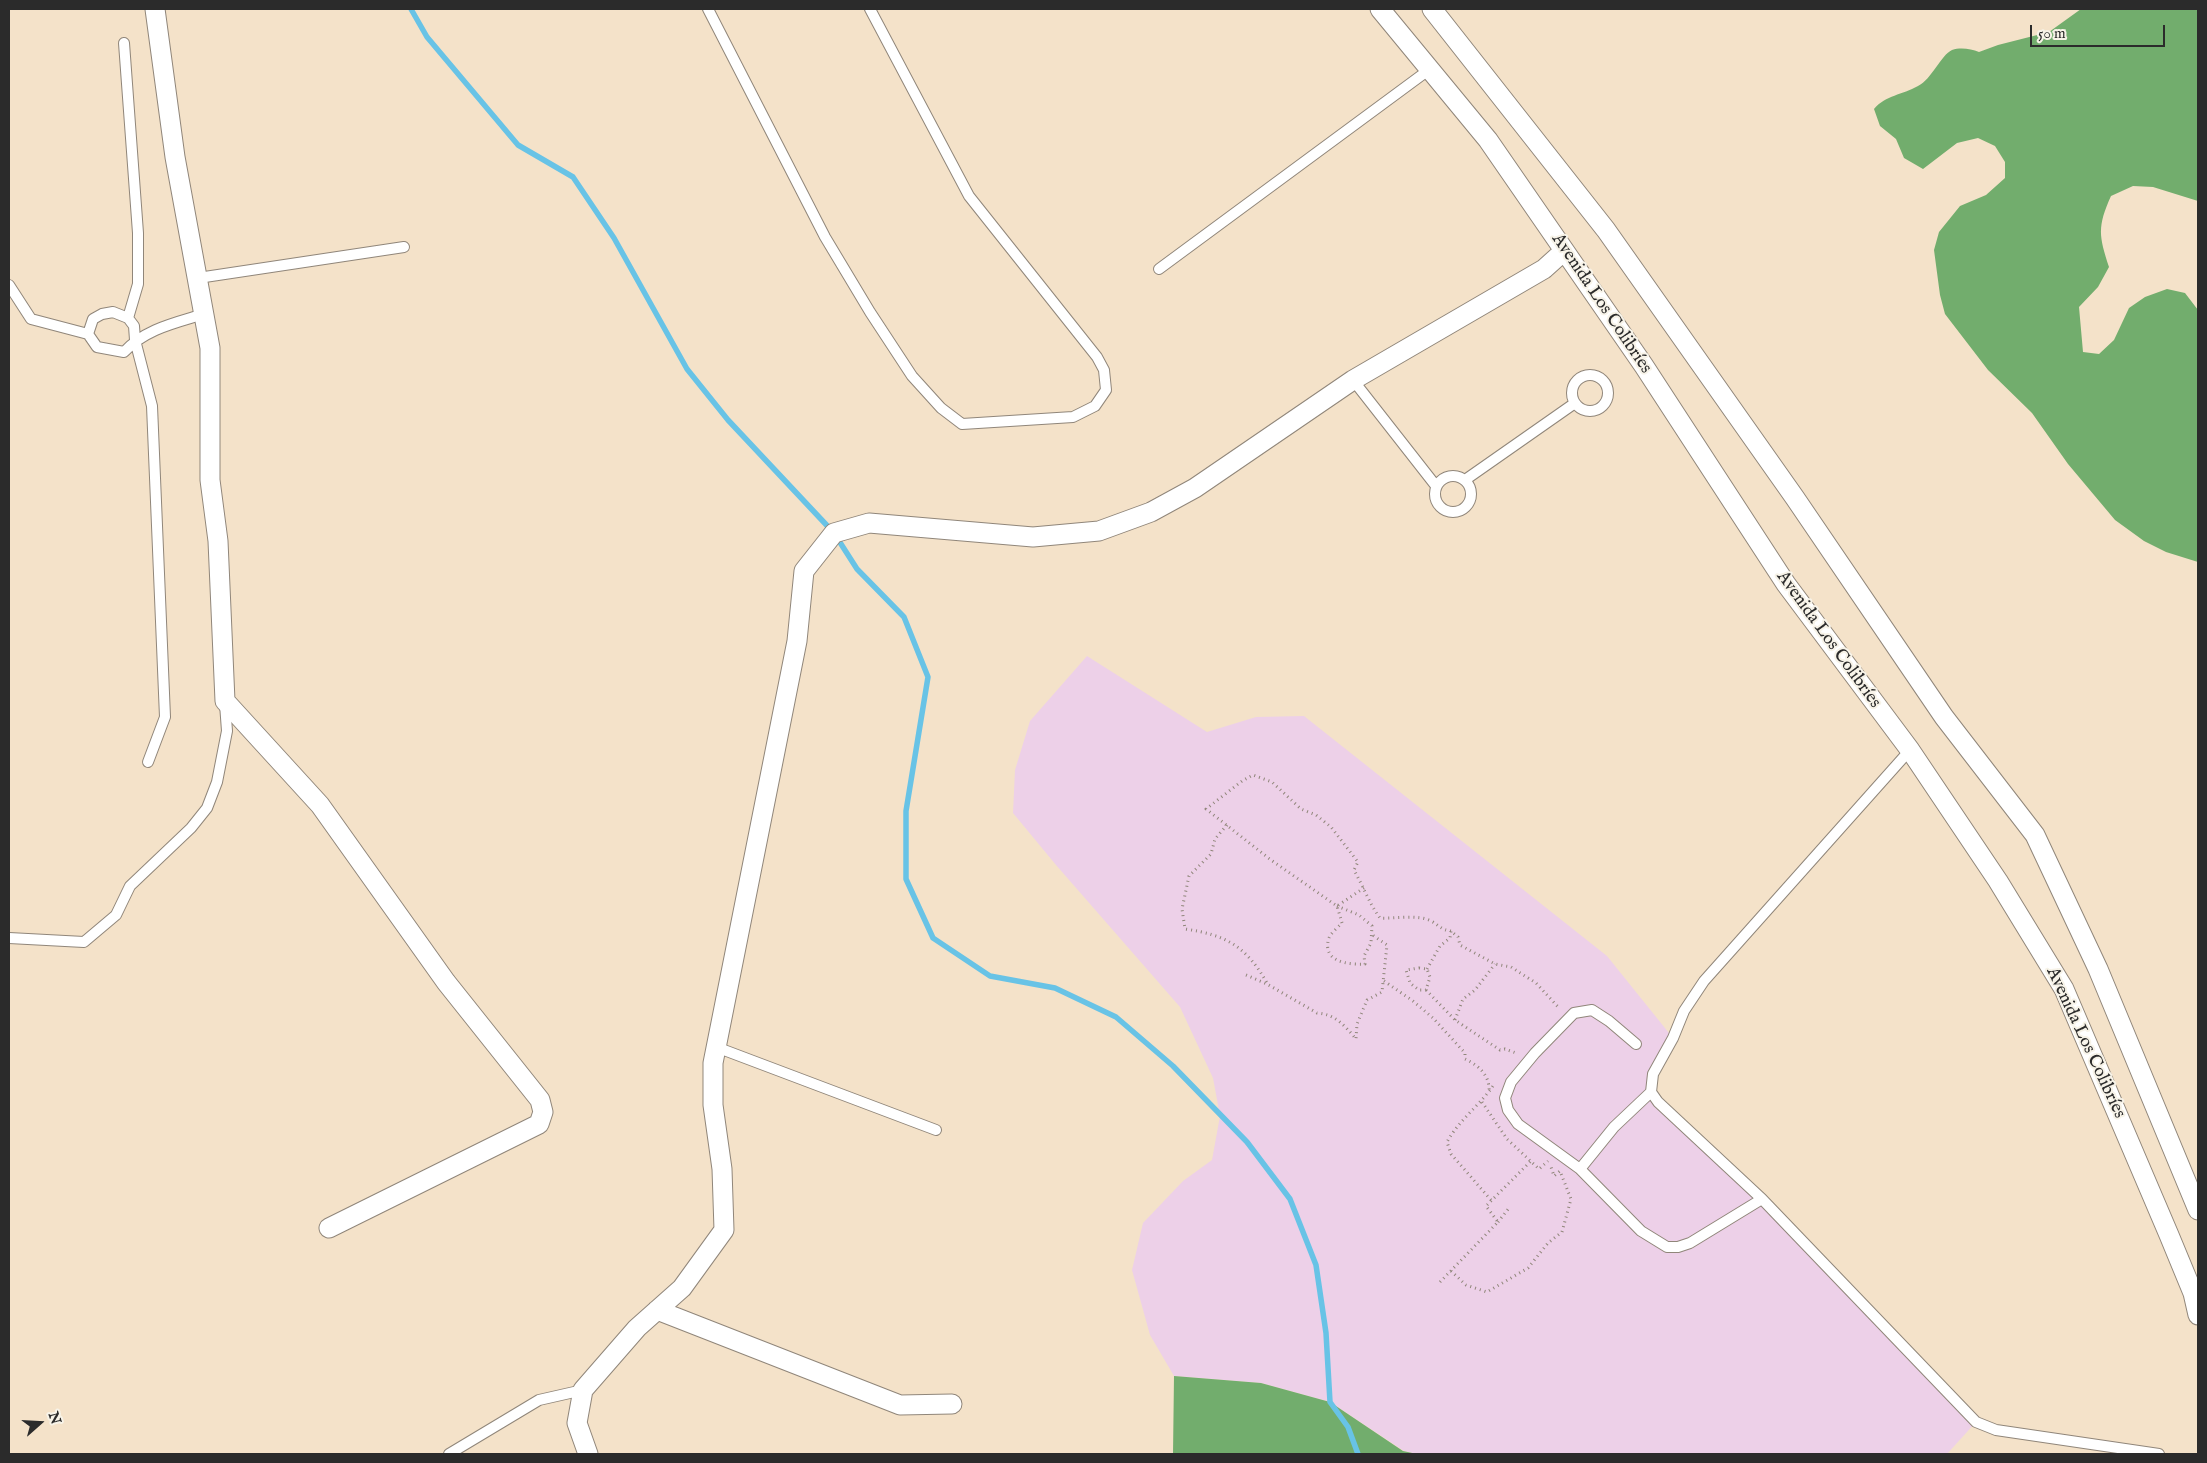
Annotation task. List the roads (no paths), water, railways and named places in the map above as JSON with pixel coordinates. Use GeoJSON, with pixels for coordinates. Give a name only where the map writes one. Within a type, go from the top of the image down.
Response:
{"type":"FeatureCollection","features":[{"type":"Feature","properties":{"kind":"street"},"geometry":{"type":"LineString","coordinates":[[155,9],[176,157],[210,348],[210,480],[218,541],[225,701],[320,805],[446,982],[540,1100],[543,1112],[539,1124],[330,1228]]}},
{"type":"Feature","properties":{"kind":"street","name":"Avenida Los Colibríes"},"geometry":{"type":"LineString","coordinates":[[1380,9],[1488,140],[1644,366],[1786,584],[1910,750],[1998,880],[2064,989],[2193,1293],[2198,1315]]}},
{"type":"Feature","properties":{"kind":"street"},"geometry":{"type":"LineString","coordinates":[[1432,9],[1606,230],[1795,498],[1944,716],[2035,835],[2098,969],[2198,1210]]}},
{"type":"Feature","properties":{"kind":"street"},"geometry":{"type":"LineString","coordinates":[[588,1454],[577,1423],[583,1390],[637,1328],[682,1288],[724,1230],[722,1168],[714,1105],[712,1063],[797,642],[804,571],[834,533],[869,523],[1034,537],[1099,531],[1150,512],[1195,488],[1353,380],[1544,269],[1564,251]]}},
{"type":"Feature","properties":{"kind":"street"},"geometry":{"type":"LineString","coordinates":[[657,1310],[900,1405],[952,1404]]}},
{"type":"Feature","properties":{"kind":"lane"},"geometry":{"type":"LineString","coordinates":[[708,9],[824,237],[912,376],[941,408],[962,424],[1073,416],[1095,406],[1106,390],[1104,370],[1097,356],[969,196],[870,9]]}},
{"type":"Feature","properties":{"kind":"lane"},"geometry":{"type":"LineString","coordinates":[[124,43],[138,234],[138,284],[128,318]]}},
{"type":"Feature","properties":{"kind":"lane"},"geometry":{"type":"LineString","coordinates":[[1159,269],[1430,69]]}},
{"type":"Feature","properties":{"kind":"lane"},"geometry":{"type":"LineString","coordinates":[[198,278],[404,247]]}},
{"type":"Feature","properties":{"kind":"lane"},"geometry":{"type":"LineString","coordinates":[[9,285],[31,319],[88,334],[97,347],[110,350],[124,352],[134,340],[159,328],[204,314]]}},
{"type":"Feature","properties":{"kind":"lane"},"geometry":{"type":"LineString","coordinates":[[88,334],[93,319],[102,314],[113,312],[128,318],[134,326],[134,340],[152,406],[165,717],[148,762]]}},
{"type":"Feature","properties":{"kind":"lane"},"geometry":{"type":"LineString","coordinates":[[1353,380],[1436,486],[1435,499],[1439,505],[1444,510],[1457,512],[1463,510],[1471,498],[1471,492],[1465,480],[1459,477],[1446,477],[1436,486]]}},
{"type":"Feature","properties":{"kind":"lane"},"geometry":{"type":"LineString","coordinates":[[1465,480],[1574,403]]}},
{"type":"Feature","properties":{"kind":"lane"},"geometry":{"type":"LineString","coordinates":[[9,938],[84,942],[116,915],[130,886],[191,828],[207,808],[217,782],[227,732],[225,701]]}},
{"type":"Feature","properties":{"kind":"lane"},"geometry":{"type":"LineString","coordinates":[[1580,1169],[1614,1127],[1651,1092],[1653,1074],[1673,1038],[1684,1011],[1704,981],[1910,750]]}},
{"type":"Feature","properties":{"kind":"lane"},"geometry":{"type":"LineString","coordinates":[[1636,1044],[1609,1021],[1592,1010],[1574,1013],[1535,1053],[1511,1082],[1505,1098],[1508,1110],[1518,1124],[1580,1169],[1642,1230],[1667,1247],[1678,1248],[1690,1243],[1762,1199]]}},
{"type":"Feature","properties":{"kind":"lane"},"geometry":{"type":"LineString","coordinates":[[716,1047],[936,1130]]}},
{"type":"Feature","properties":{"kind":"lane"},"geometry":{"type":"LineString","coordinates":[[1651,1092],[1658,1102],[1762,1199],[1976,1422],[1996,1430],[2159,1454]]}},
{"type":"Feature","properties":{"kind":"lane"},"geometry":{"type":"LineString","coordinates":[[449,1454],[539,1400],[583,1390]]}},
{"type":"Feature","properties":{"kind":"waterway"},"geometry":{"type":"LineString","coordinates":[[411,9],[427,37],[518,145],[573,177],[614,238],[687,369],[728,420],[834,533],[857,569],[904,617],[928,677],[906,811],[906,879],[933,938],[990,976],[1055,988],[1116,1017],[1173,1066],[1247,1142],[1290,1199],[1316,1265],[1326,1333],[1330,1402],[1348,1427],[1358,1454]]}}]}
